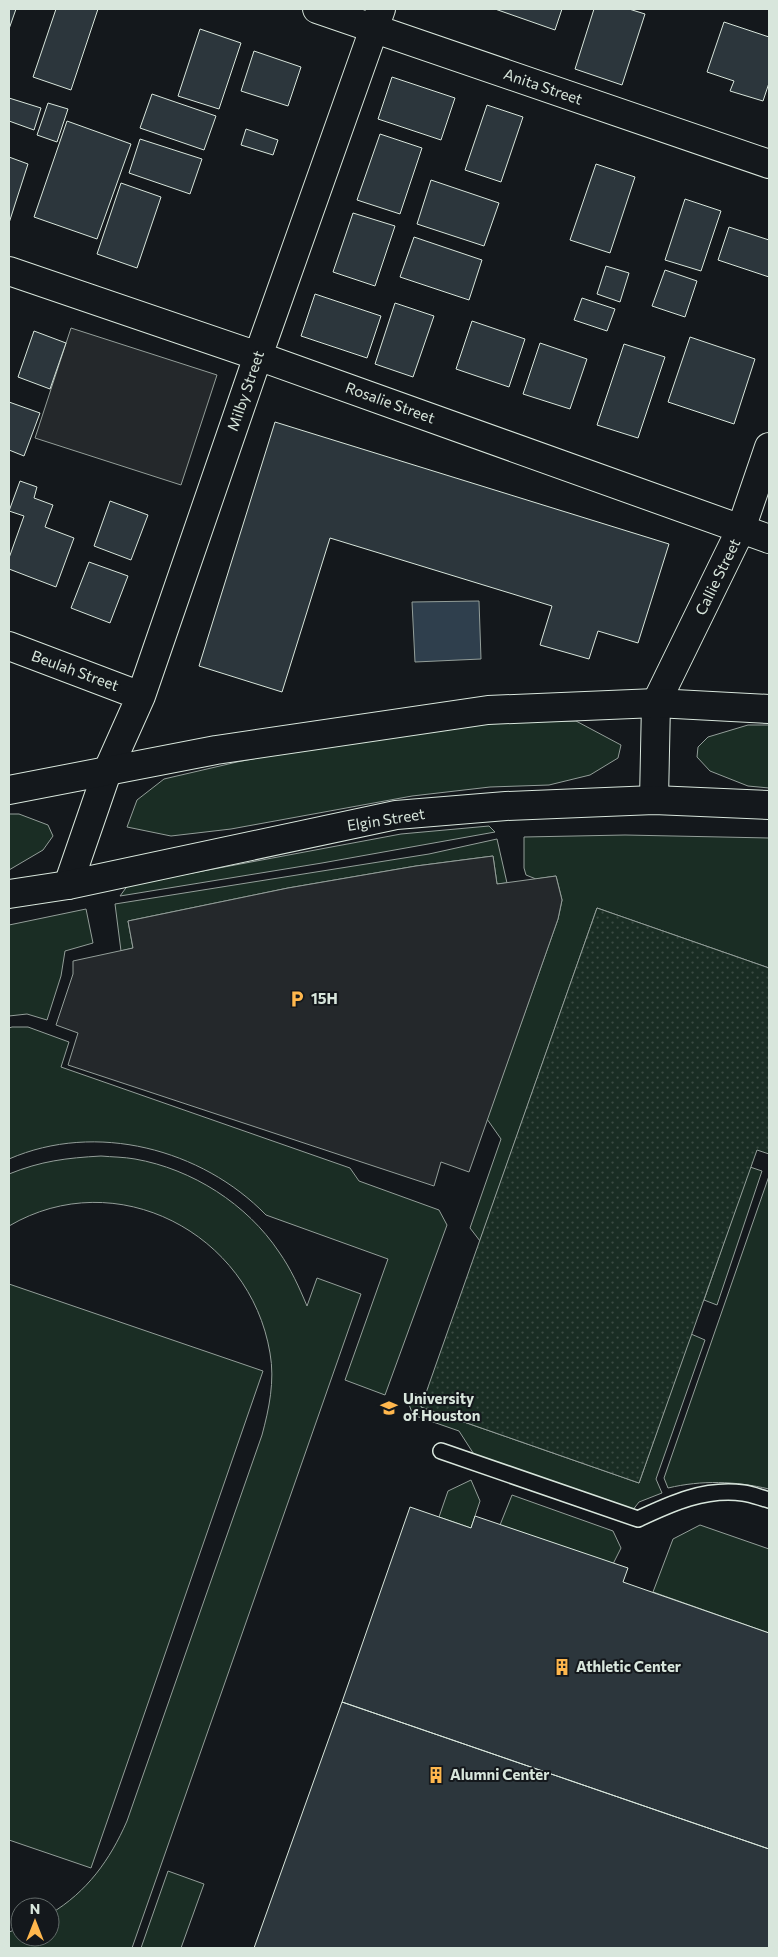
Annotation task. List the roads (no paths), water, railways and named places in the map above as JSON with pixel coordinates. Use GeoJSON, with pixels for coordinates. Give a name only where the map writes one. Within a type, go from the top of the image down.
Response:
{"type":"FeatureCollection","features":[{"type":"Feature","properties":{"kind":"street","name":"Anita Street"},"geometry":{"type":"LineString","coordinates":[[318,9],[378,19],[769,164]]}},
{"type":"Feature","properties":{"kind":"street","name":"Milby Street"},"geometry":{"type":"LineString","coordinates":[[68,885],[107,772],[141,696],[258,356],[378,19]]}},
{"type":"Feature","properties":{"kind":"street","name":"Rosalie Street"},"geometry":{"type":"LineString","coordinates":[[9,271],[258,356],[769,539]]}},
{"type":"Feature","properties":{"kind":"street","name":"Callie Street"},"geometry":{"type":"LineString","coordinates":[[656,703],[742,529],[769,447]]}},
{"type":"Feature","properties":{"kind":"street","name":"Beulah Street"},"geometry":{"type":"LineString","coordinates":[[9,646],[141,696]]}},
{"type":"Feature","properties":{"kind":"street"},"geometry":{"type":"LineString","coordinates":[[9,790],[216,750],[488,710],[656,703],[769,709]]}},
{"type":"Feature","properties":{"kind":"street"},"geometry":{"type":"LineString","coordinates":[[654,800],[656,703]]}},
{"type":"Feature","properties":{"kind":"street","name":"Elgin Street"},"geometry":{"type":"LineString","coordinates":[[9,894],[68,885],[396,815],[506,806],[654,800],[769,805]]}},
{"type":"Feature","properties":{"kind":"lane"},"geometry":{"type":"LineString","coordinates":[[441,1451],[638,1519],[680,1500],[710,1492],[743,1493],[769,1500]]}},
{"type":"Feature","properties":{"kind":"water"},"geometry":{"type":"Polygon","coordinates":[[[479,601],[481,659],[415,662],[412,602],[479,601]]]}},
{"type":"Feature","properties":{"kind":"place","name":"15H"},"geometry":{"type":"Point","coordinates":[297,999]}},
{"type":"Feature","properties":{"kind":"place","name":"University of Houston"},"geometry":{"type":"Point","coordinates":[389,1408]}},
{"type":"Feature","properties":{"kind":"place","name":"Athletic Center"},"geometry":{"type":"Point","coordinates":[562,1667]}},
{"type":"Feature","properties":{"kind":"place","name":"Alumni Center"},"geometry":{"type":"Point","coordinates":[436,1775]}}]}
